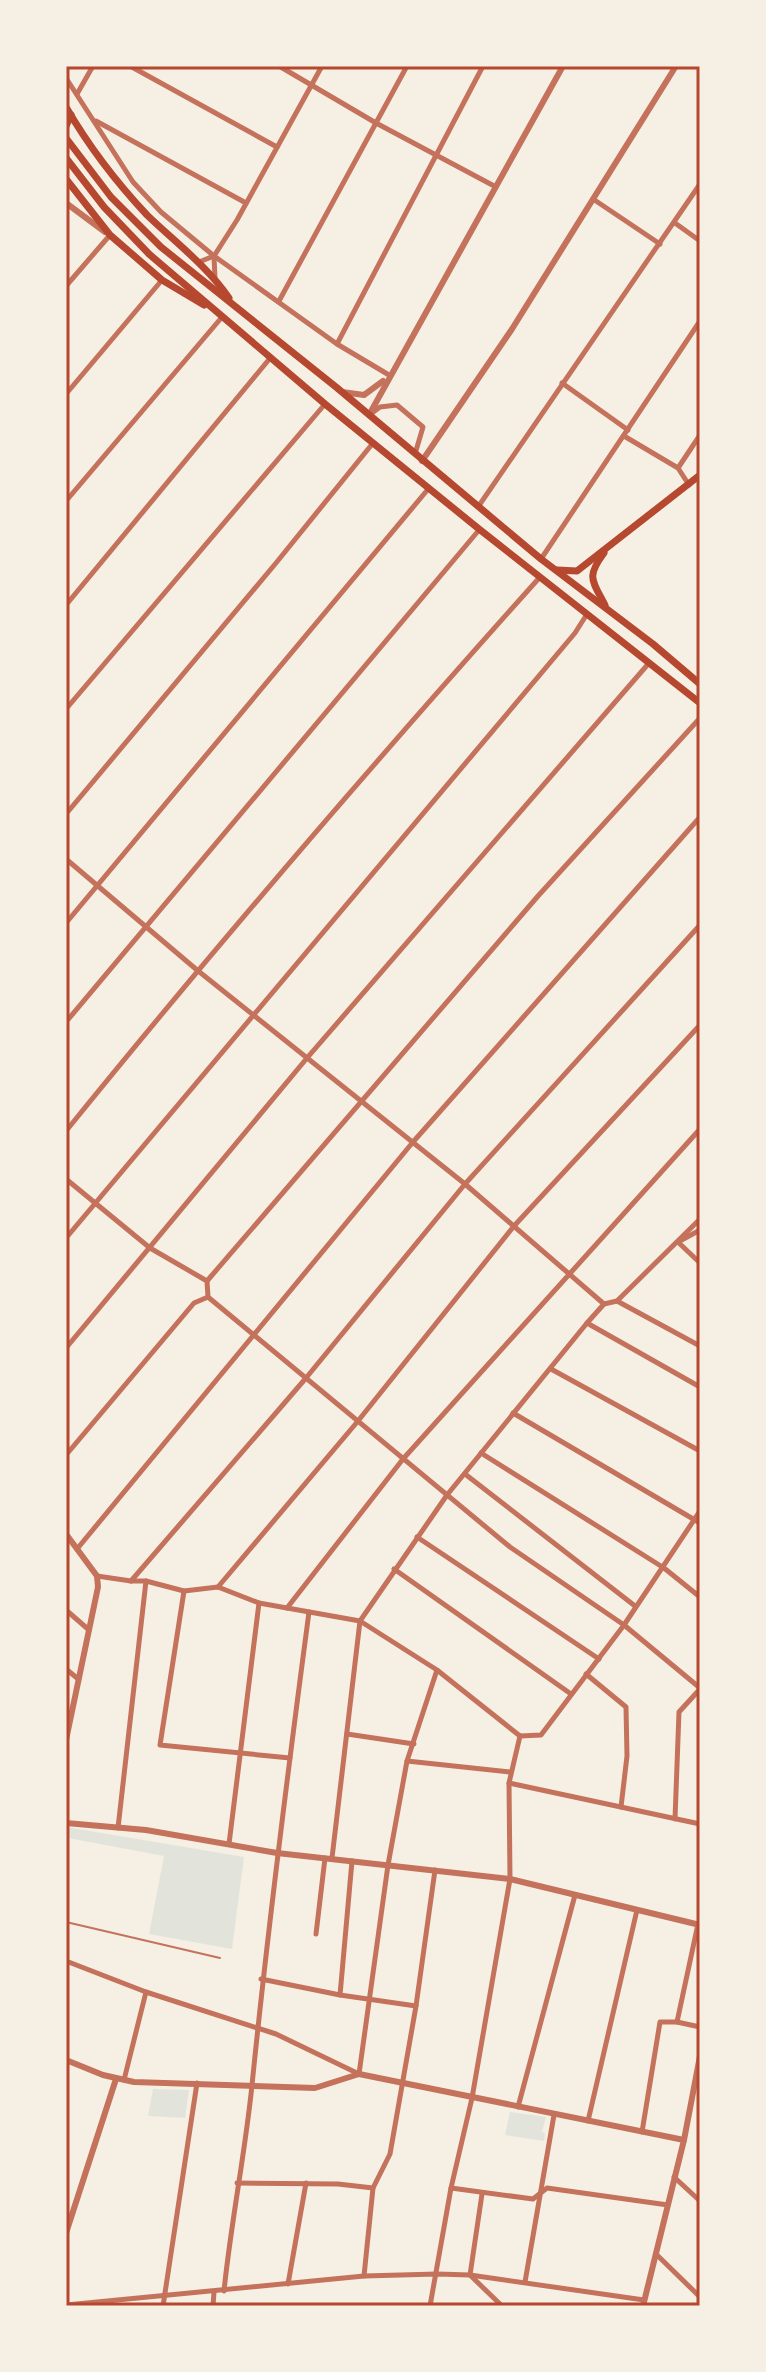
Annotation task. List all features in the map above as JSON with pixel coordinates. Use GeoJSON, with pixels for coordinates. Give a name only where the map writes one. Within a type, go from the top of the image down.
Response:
{"type":"FeatureCollection","features":[{"type":"Feature","properties":{"kind":"main road"},"geometry":{"type":"LineString","coordinates":[[66,107],[117,180],[215,278],[233,303]]}},
{"type":"Feature","properties":{"kind":"main road"},"geometry":{"type":"LineString","coordinates":[[66,126],[71,115]]}},
{"type":"Feature","properties":{"kind":"main road"},"geometry":{"type":"LineString","coordinates":[[66,138],[130,217],[161,247],[342,392],[554,570],[700,684]]}},
{"type":"Feature","properties":{"kind":"main road"},"geometry":{"type":"LineString","coordinates":[[66,158],[125,231],[325,404],[700,703]]}},
{"type":"Feature","properties":{"kind":"main road"},"geometry":{"type":"LineString","coordinates":[[66,179],[110,235],[162,280],[223,316]]}},
{"type":"Feature","properties":{"kind":"main road"},"geometry":{"type":"LineString","coordinates":[[554,570],[577,571],[700,475]]}},
{"type":"Feature","properties":{"kind":"main road"},"geometry":{"type":"LineString","coordinates":[[607,609],[592,582],[591,573],[610,544]]}},
{"type":"Feature","properties":{"kind":"street"},"geometry":{"type":"LineString","coordinates":[[77,94],[93,66]]}},
{"type":"Feature","properties":{"kind":"street"},"geometry":{"type":"LineString","coordinates":[[130,66],[277,147]]}},
{"type":"Feature","properties":{"kind":"street"},"geometry":{"type":"LineString","coordinates":[[279,66],[376,123],[496,187]]}},
{"type":"Feature","properties":{"kind":"street"},"geometry":{"type":"LineString","coordinates":[[215,278],[214,256],[322,66]]}},
{"type":"Feature","properties":{"kind":"street"},"geometry":{"type":"LineString","coordinates":[[279,301],[407,66]]}},
{"type":"Feature","properties":{"kind":"street"},"geometry":{"type":"LineString","coordinates":[[337,344],[483,66]]}},
{"type":"Feature","properties":{"kind":"street"},"geometry":{"type":"LineString","coordinates":[[369,415],[563,66]]}},
{"type":"Feature","properties":{"kind":"street"},"geometry":{"type":"LineString","coordinates":[[422,461],[512,329],[676,66]]}},
{"type":"Feature","properties":{"kind":"street"},"geometry":{"type":"LineString","coordinates":[[66,78],[133,182],[161,212],[214,256],[388,377]]}},
{"type":"Feature","properties":{"kind":"street"},"geometry":{"type":"LineString","coordinates":[[96,121],[246,203]]}},
{"type":"Feature","properties":{"kind":"street"},"geometry":{"type":"LineString","coordinates":[[478,507],[700,184]]}},
{"type":"Feature","properties":{"kind":"street"},"geometry":{"type":"LineString","coordinates":[[592,199],[660,244]]}},
{"type":"Feature","properties":{"kind":"street"},"geometry":{"type":"LineString","coordinates":[[66,203],[110,235],[66,286]]}},
{"type":"Feature","properties":{"kind":"street"},"geometry":{"type":"LineString","coordinates":[[675,223],[700,241]]}},
{"type":"Feature","properties":{"kind":"street"},"geometry":{"type":"LineString","coordinates":[[197,263],[214,256]]}},
{"type":"Feature","properties":{"kind":"street"},"geometry":{"type":"LineString","coordinates":[[66,394],[162,280]]}},
{"type":"Feature","properties":{"kind":"street"},"geometry":{"type":"LineString","coordinates":[[66,501],[223,316]]}},
{"type":"Feature","properties":{"kind":"street"},"geometry":{"type":"LineString","coordinates":[[541,559],[700,321]]}},
{"type":"Feature","properties":{"kind":"street"},"geometry":{"type":"LineString","coordinates":[[66,605],[271,357]]}},
{"type":"Feature","properties":{"kind":"street"},"geometry":{"type":"LineString","coordinates":[[342,392],[364,395],[388,377]]}},
{"type":"Feature","properties":{"kind":"street"},"geometry":{"type":"LineString","coordinates":[[562,383],[628,430]]}},
{"type":"Feature","properties":{"kind":"street"},"geometry":{"type":"LineString","coordinates":[[66,709],[325,404]]}},
{"type":"Feature","properties":{"kind":"street"},"geometry":{"type":"LineString","coordinates":[[369,415],[380,407],[397,405],[423,427],[415,455]]}},
{"type":"Feature","properties":{"kind":"street"},"geometry":{"type":"LineString","coordinates":[[678,468],[700,435]]}},
{"type":"Feature","properties":{"kind":"street"},"geometry":{"type":"LineString","coordinates":[[624,436],[678,468],[689,485]]}},
{"type":"Feature","properties":{"kind":"street"},"geometry":{"type":"LineString","coordinates":[[66,814],[373,442]]}},
{"type":"Feature","properties":{"kind":"street"},"geometry":{"type":"LineString","coordinates":[[66,923],[429,488]]}},
{"type":"Feature","properties":{"kind":"street"},"geometry":{"type":"LineString","coordinates":[[66,1022],[479,529]]}},
{"type":"Feature","properties":{"kind":"street"},"geometry":{"type":"LineString","coordinates":[[66,1131],[197,970],[379,757],[540,577]]}},
{"type":"Feature","properties":{"kind":"street"},"geometry":{"type":"LineString","coordinates":[[66,1238],[575,633],[588,613]]}},
{"type":"Feature","properties":{"kind":"street"},"geometry":{"type":"LineString","coordinates":[[66,1348],[307,1058],[650,662]]}},
{"type":"Feature","properties":{"kind":"street"},"geometry":{"type":"LineString","coordinates":[[675,1819],[679,1712],[700,1688],[624,1625],[510,1547],[403,1459],[208,1297],[207,1281],[538,896],[700,718]]}},
{"type":"Feature","properties":{"kind":"street"},"geometry":{"type":"LineString","coordinates":[[77,1549],[413,1142],[700,817]]}},
{"type":"Feature","properties":{"kind":"street"},"geometry":{"type":"LineString","coordinates":[[66,859],[197,970],[465,1184],[604,1304]]}},
{"type":"Feature","properties":{"kind":"street"},"geometry":{"type":"LineString","coordinates":[[131,1581],[306,1378],[465,1184],[700,925]]}},
{"type":"Feature","properties":{"kind":"street"},"geometry":{"type":"LineString","coordinates":[[218,1587],[358,1421],[514,1226],[700,1025]]}},
{"type":"Feature","properties":{"kind":"street"},"geometry":{"type":"LineString","coordinates":[[287,1608],[403,1459],[700,1129]]}},
{"type":"Feature","properties":{"kind":"street"},"geometry":{"type":"LineString","coordinates":[[66,1179],[150,1248],[207,1281]]}},
{"type":"Feature","properties":{"kind":"street"},"geometry":{"type":"LineString","coordinates":[[316,1934],[347,1734],[360,1621],[447,1495],[587,1323],[604,1304],[617,1301],[700,1219]]}},
{"type":"Feature","properties":{"kind":"street"},"geometry":{"type":"LineString","coordinates":[[678,1242],[700,1230]]}},
{"type":"Feature","properties":{"kind":"street"},"geometry":{"type":"LineString","coordinates":[[678,1242],[700,1263]]}},
{"type":"Feature","properties":{"kind":"street"},"geometry":{"type":"LineString","coordinates":[[66,1455],[194,1303],[208,1297]]}},
{"type":"Feature","properties":{"kind":"street"},"geometry":{"type":"LineString","coordinates":[[617,1301],[700,1346]]}},
{"type":"Feature","properties":{"kind":"street"},"geometry":{"type":"LineString","coordinates":[[587,1323],[700,1387]]}},
{"type":"Feature","properties":{"kind":"street"},"geometry":{"type":"LineString","coordinates":[[551,1369],[700,1451]]}},
{"type":"Feature","properties":{"kind":"street"},"geometry":{"type":"LineString","coordinates":[[513,1413],[697,1521]]}},
{"type":"Feature","properties":{"kind":"street"},"geometry":{"type":"LineString","coordinates":[[481,1453],[664,1568],[700,1597]]}},
{"type":"Feature","properties":{"kind":"street"},"geometry":{"type":"LineString","coordinates":[[465,1474],[635,1606]]}},
{"type":"Feature","properties":{"kind":"street"},"geometry":{"type":"LineString","coordinates":[[97,1576],[146,1581],[184,1591],[218,1587],[259,1603],[360,1621],[437,1670],[520,1736],[541,1735],[624,1625],[697,1521],[700,1511]]}},
{"type":"Feature","properties":{"kind":"street"},"geometry":{"type":"LineString","coordinates":[[66,1534],[97,1576],[98,1587],[66,1740]]}},
{"type":"Feature","properties":{"kind":"street"},"geometry":{"type":"LineString","coordinates":[[417,1537],[599,1659]]}},
{"type":"Feature","properties":{"kind":"street"},"geometry":{"type":"LineString","coordinates":[[394,1569],[571,1694]]}},
{"type":"Feature","properties":{"kind":"street"},"geometry":{"type":"LineString","coordinates":[[118,1828],[146,1581]]}},
{"type":"Feature","properties":{"kind":"street"},"geometry":{"type":"LineString","coordinates":[[184,1591],[160,1745],[290,1758]]}},
{"type":"Feature","properties":{"kind":"street"},"geometry":{"type":"LineString","coordinates":[[229,1844],[259,1603]]}},
{"type":"Feature","properties":{"kind":"street"},"geometry":{"type":"LineString","coordinates":[[66,1610],[89,1630]]}},
{"type":"Feature","properties":{"kind":"street"},"geometry":{"type":"LineString","coordinates":[[224,2291],[309,1612]]}},
{"type":"Feature","properties":{"kind":"street"},"geometry":{"type":"LineString","coordinates":[[66,1669],[77,1678]]}},
{"type":"Feature","properties":{"kind":"street"},"geometry":{"type":"LineString","coordinates":[[359,2074],[388,1865],[407,1761],[437,1670]]}},
{"type":"Feature","properties":{"kind":"street"},"geometry":{"type":"LineString","coordinates":[[586,1674],[626,1707],[627,1756],[621,1807]]}},
{"type":"Feature","properties":{"kind":"street"},"geometry":{"type":"LineString","coordinates":[[347,1734],[414,1744]]}},
{"type":"Feature","properties":{"kind":"street"},"geometry":{"type":"LineString","coordinates":[[430,2306],[451,2188],[472,2098],[510,1879],[509,1783],[520,1736]]}},
{"type":"Feature","properties":{"kind":"street"},"geometry":{"type":"LineString","coordinates":[[407,1761],[510,1772]]}},
{"type":"Feature","properties":{"kind":"street"},"geometry":{"type":"LineString","coordinates":[[509,1783],[700,1824]]}},
{"type":"Feature","properties":{"kind":"street"},"geometry":{"type":"LineString","coordinates":[[66,1823],[277,1853],[510,1879],[699,1925],[677,2022]]}},
{"type":"Feature","properties":{"kind":"street"},"geometry":{"type":"LineString","coordinates":[[340,1995],[352,1861]]}},
{"type":"Feature","properties":{"kind":"street"},"geometry":{"type":"LineString","coordinates":[[364,2276],[373,2188],[390,2154],[416,2006],[435,1869]]}},
{"type":"Feature","properties":{"kind":"street"},"geometry":{"type":"LineString","coordinates":[[518,2107],[575,1895]]}},
{"type":"Feature","properties":{"kind":"street"},"geometry":{"type":"LineString","coordinates":[[588,2121],[637,1910]]}},
{"type":"Feature","properties":{"kind":"street"},"geometry":{"type":"LineString","coordinates":[[66,1961],[146,1992],[276,2034],[359,2074],[684,2140]]}},
{"type":"Feature","properties":{"kind":"street"},"geometry":{"type":"LineString","coordinates":[[261,1979],[416,2006]]}},
{"type":"Feature","properties":{"kind":"street"},"geometry":{"type":"LineString","coordinates":[[66,2233],[120,2080],[146,1992]]}},
{"type":"Feature","properties":{"kind":"street"},"geometry":{"type":"LineString","coordinates":[[642,2132],[660,2022],[700,2027]]}},
{"type":"Feature","properties":{"kind":"street"},"geometry":{"type":"LineString","coordinates":[[66,2305],[364,2276],[437,2274],[525,2282],[643,2303],[684,2140],[700,2056]]}},
{"type":"Feature","properties":{"kind":"street"},"geometry":{"type":"LineString","coordinates":[[66,2060],[120,2080],[315,2088],[359,2074]]}},
{"type":"Feature","properties":{"kind":"street"},"geometry":{"type":"LineString","coordinates":[[163,2306],[197,2083]]}},
{"type":"Feature","properties":{"kind":"street"},"geometry":{"type":"LineString","coordinates":[[693,2093],[700,2100]]}},
{"type":"Feature","properties":{"kind":"street"},"geometry":{"type":"LineString","coordinates":[[525,2282],[554,2115]]}},
{"type":"Feature","properties":{"kind":"street"},"geometry":{"type":"LineString","coordinates":[[674,2176],[700,2201]]}},
{"type":"Feature","properties":{"kind":"street"},"geometry":{"type":"LineString","coordinates":[[237,2183],[306,2183],[373,2188]]}},
{"type":"Feature","properties":{"kind":"street"},"geometry":{"type":"LineString","coordinates":[[288,2284],[306,2183]]}},
{"type":"Feature","properties":{"kind":"street"},"geometry":{"type":"LineString","coordinates":[[451,2188],[533,2199],[547,2188],[668,2205]]}},
{"type":"Feature","properties":{"kind":"street"},"geometry":{"type":"LineString","coordinates":[[470,2275],[482,2194]]}},
{"type":"Feature","properties":{"kind":"street"},"geometry":{"type":"LineString","coordinates":[[656,2253],[700,2297]]}},
{"type":"Feature","properties":{"kind":"street"},"geometry":{"type":"LineString","coordinates":[[470,2275],[502,2306]]}},
{"type":"Feature","properties":{"kind":"street"},"geometry":{"type":"LineString","coordinates":[[213,2306],[214,2292]]}},
{"type":"Feature","properties":{"kind":"lane"},"geometry":{"type":"LineString","coordinates":[[66,1922],[220,1958]]}},
{"type":"Feature","properties":{"kind":"shaded area"},"geometry":{"type":"Polygon","coordinates":[[[66,1827],[244,1857],[232,1949],[149,1934],[164,1856],[68,1838],[66,1846],[66,1827]]]}},
{"type":"Feature","properties":{"kind":"shaded area"},"geometry":{"type":"Polygon","coordinates":[[[153,2089],[189,2090],[185,2118],[148,2116],[153,2089]]]}},
{"type":"Feature","properties":{"kind":"shaded area"},"geometry":{"type":"Polygon","coordinates":[[[510,2112],[546,2117],[542,2132],[545,2133],[544,2141],[505,2135],[510,2112]]]}}]}
